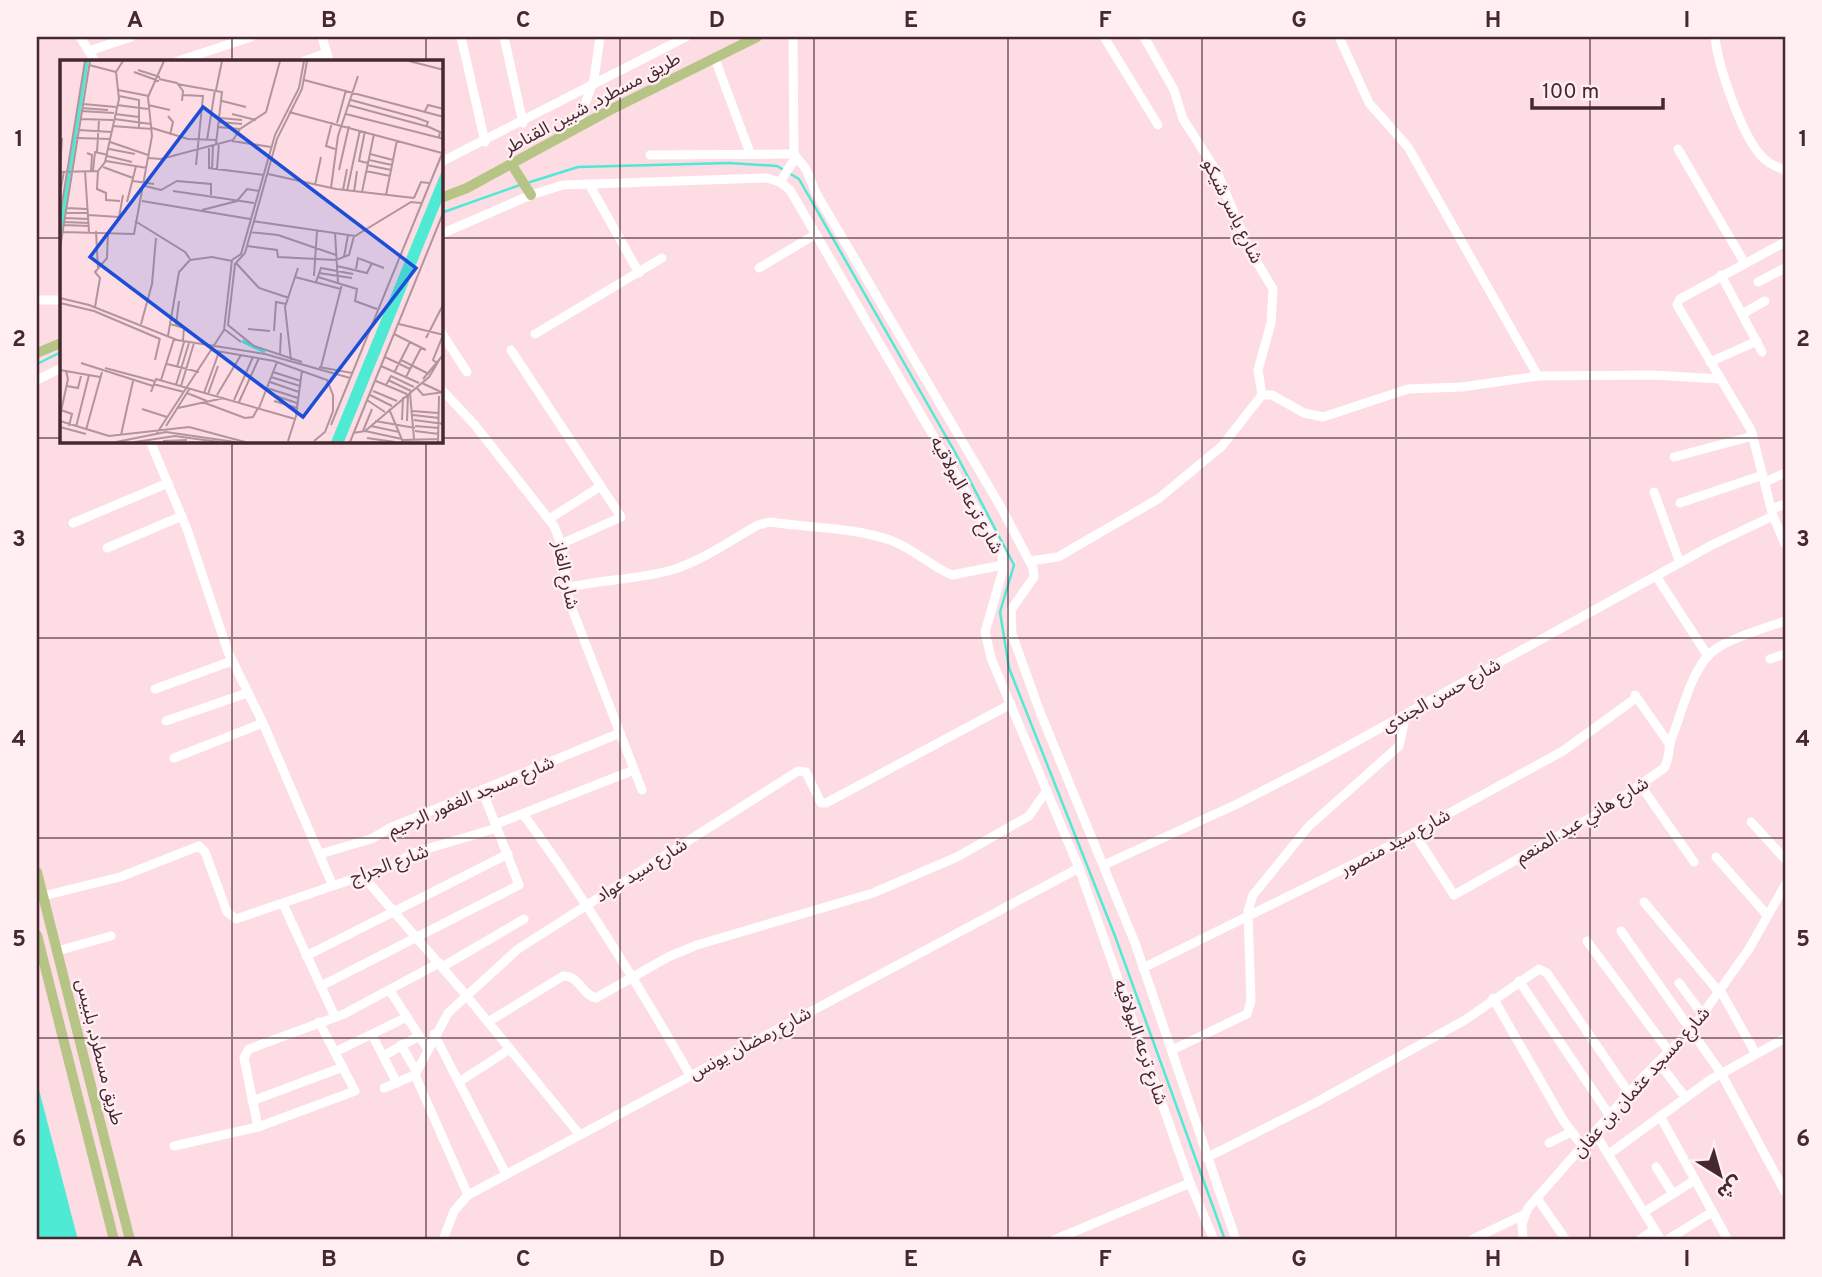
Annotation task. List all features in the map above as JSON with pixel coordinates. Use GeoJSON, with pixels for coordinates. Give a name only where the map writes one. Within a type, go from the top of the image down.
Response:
{"type":"FeatureCollection","features":[{"type":"Feature","properties":{"kind":"main road","name":"طريق مسطرد, شبين القناطر"},"geometry":{"type":"LineString","coordinates":[[443,197],[512,165],[576,129],[757,37]]}},
{"type":"Feature","properties":{"kind":"main road"},"geometry":{"type":"LineString","coordinates":[[512,165],[530,193]]}},
{"type":"Feature","properties":{"kind":"main road"},"geometry":{"type":"LineString","coordinates":[[37,353],[60,343]]}},
{"type":"Feature","properties":{"kind":"main road","name":"طريق مسطرد, بلبيس"},"geometry":{"type":"LineString","coordinates":[[37,872],[130,1240]]}},
{"type":"Feature","properties":{"kind":"main road","name":"طريق مسطرد, بلبيس"},"geometry":{"type":"LineString","coordinates":[[37,935],[114,1240]]}},
{"type":"Feature","properties":{"kind":"street"},"geometry":{"type":"LineString","coordinates":[[80,37],[94,60]]}},
{"type":"Feature","properties":{"kind":"street"},"geometry":{"type":"LineString","coordinates":[[89,51],[131,37]]}},
{"type":"Feature","properties":{"kind":"street"},"geometry":{"type":"LineString","coordinates":[[181,60],[251,37]]}},
{"type":"Feature","properties":{"kind":"street"},"geometry":{"type":"LineString","coordinates":[[310,60],[328,57],[323,37]]}},
{"type":"Feature","properties":{"kind":"street"},"geometry":{"type":"LineString","coordinates":[[461,37],[485,142]]}},
{"type":"Feature","properties":{"kind":"street"},"geometry":{"type":"LineString","coordinates":[[504,37],[523,123]]}},
{"type":"Feature","properties":{"kind":"street"},"geometry":{"type":"LineString","coordinates":[[576,129],[591,87],[600,37]]}},
{"type":"Feature","properties":{"kind":"street"},"geometry":{"type":"LineString","coordinates":[[443,161],[523,123],[685,37]]}},
{"type":"Feature","properties":{"kind":"street","name":"شارع ترعه البولاقيه"},"geometry":{"type":"LineString","coordinates":[[793,37],[794,158],[806,169],[816,193],[1030,561],[1034,577],[1011,610],[1012,634],[1040,712],[1104,865],[1143,968],[1236,1240]]}},
{"type":"Feature","properties":{"kind":"street"},"geometry":{"type":"LineString","coordinates":[[1104,37],[1158,125]]}},
{"type":"Feature","properties":{"kind":"street","name":"شارع ياسر شيكو"},"geometry":{"type":"LineString","coordinates":[[1144,37],[1174,90],[1183,120],[1217,172],[1249,250],[1273,289],[1271,323],[1258,374],[1262,395]]}},
{"type":"Feature","properties":{"kind":"street"},"geometry":{"type":"LineString","coordinates":[[1339,37],[1369,103],[1408,147],[1538,376]]}},
{"type":"Feature","properties":{"kind":"street"},"geometry":{"type":"LineString","coordinates":[[1715,37],[1750,140],[1766,161],[1785,170]]}},
{"type":"Feature","properties":{"kind":"street"},"geometry":{"type":"LineString","coordinates":[[715,59],[750,153]]}},
{"type":"Feature","properties":{"kind":"street"},"geometry":{"type":"LineString","coordinates":[[1678,149],[1744,262]]}},
{"type":"Feature","properties":{"kind":"street"},"geometry":{"type":"LineString","coordinates":[[443,233],[530,193],[563,185],[767,178],[782,180],[794,158],[750,153],[650,155]]}},
{"type":"Feature","properties":{"kind":"street","name":"شارع ترعه البولاقيه"},"geometry":{"type":"LineString","coordinates":[[782,180],[995,539],[1003,565],[985,632],[991,659],[1079,868],[1190,1183],[1214,1240]]}},
{"type":"Feature","properties":{"kind":"street"},"geometry":{"type":"LineString","coordinates":[[589,184],[639,273]]}},
{"type":"Feature","properties":{"kind":"street"},"geometry":{"type":"LineString","coordinates":[[759,268],[816,234]]}},
{"type":"Feature","properties":{"kind":"street"},"geometry":{"type":"LineString","coordinates":[[1785,242],[1721,275],[1680,299],[1677,305],[1753,436],[1773,513],[1785,544]]}},
{"type":"Feature","properties":{"kind":"street"},"geometry":{"type":"LineString","coordinates":[[535,334],[662,258]]}},
{"type":"Feature","properties":{"kind":"street"},"geometry":{"type":"LineString","coordinates":[[1758,282],[1785,268]]}},
{"type":"Feature","properties":{"kind":"street"},"geometry":{"type":"LineString","coordinates":[[1721,275],[1762,352]]}},
{"type":"Feature","properties":{"kind":"street"},"geometry":{"type":"LineString","coordinates":[[37,300],[60,300]]}},
{"type":"Feature","properties":{"kind":"street"},"geometry":{"type":"LineString","coordinates":[[1742,314],[1765,301]]}},
{"type":"Feature","properties":{"kind":"street"},"geometry":{"type":"LineString","coordinates":[[443,335],[467,372]]}},
{"type":"Feature","properties":{"kind":"street"},"geometry":{"type":"LineString","coordinates":[[1710,362],[1757,341]]}},
{"type":"Feature","properties":{"kind":"street"},"geometry":{"type":"LineString","coordinates":[[512,350],[620,516],[619,520],[561,544]]}},
{"type":"Feature","properties":{"kind":"street"},"geometry":{"type":"LineString","coordinates":[[37,380],[60,368]]}},
{"type":"Feature","properties":{"kind":"street"},"geometry":{"type":"LineString","coordinates":[[1030,561],[1058,557],[1158,499],[1216,453],[1262,395],[1272,395],[1304,413],[1323,417],[1408,389],[1462,387],[1538,376],[1654,375],[1720,379]]}},
{"type":"Feature","properties":{"kind":"street","name":"شارع الغاز"},"geometry":{"type":"LineString","coordinates":[[443,390],[474,424],[549,519],[561,544],[566,588],[642,790]]}},
{"type":"Feature","properties":{"kind":"street"},"geometry":{"type":"LineString","coordinates":[[1674,457],[1753,436]]}},
{"type":"Feature","properties":{"kind":"street"},"geometry":{"type":"LineString","coordinates":[[151,443],[182,516],[232,661],[263,723],[332,884]]}},
{"type":"Feature","properties":{"kind":"street"},"geometry":{"type":"LineString","coordinates":[[1680,503],[1785,473]]}},
{"type":"Feature","properties":{"kind":"street"},"geometry":{"type":"LineString","coordinates":[[73,523],[168,483]]}},
{"type":"Feature","properties":{"kind":"street"},"geometry":{"type":"LineString","coordinates":[[549,519],[601,486]]}},
{"type":"Feature","properties":{"kind":"street"},"geometry":{"type":"LineString","coordinates":[[1654,492],[1680,563]]}},
{"type":"Feature","properties":{"kind":"street","name":"شارع حسن الجندى"},"geometry":{"type":"LineString","coordinates":[[1104,865],[1237,804],[1406,714],[1785,504]]}},
{"type":"Feature","properties":{"kind":"street"},"geometry":{"type":"LineString","coordinates":[[107,548],[182,516]]}},
{"type":"Feature","properties":{"kind":"street"},"geometry":{"type":"LineString","coordinates":[[566,588],[589,581],[627,579],[673,570],[758,525],[770,522],[882,538],[915,551],[952,575],[1003,565]]}},
{"type":"Feature","properties":{"kind":"street"},"geometry":{"type":"LineString","coordinates":[[1656,576],[1708,656],[1723,645],[1785,621]]}},
{"type":"Feature","properties":{"kind":"street"},"geometry":{"type":"LineString","coordinates":[[1770,659],[1785,654]]}},
{"type":"Feature","properties":{"kind":"street","name":"شارع هاني عبد المنعم"},"geometry":{"type":"LineString","coordinates":[[1414,833],[1454,895],[1608,808],[1664,768],[1671,755],[1670,745],[1680,721],[1686,694],[1708,656]]}},
{"type":"Feature","properties":{"kind":"street"},"geometry":{"type":"LineString","coordinates":[[155,690],[232,661]]}},
{"type":"Feature","properties":{"kind":"street"},"geometry":{"type":"LineString","coordinates":[[166,721],[247,693]]}},
{"type":"Feature","properties":{"kind":"street","name":"شارع سيد منصور"},"geometry":{"type":"LineString","coordinates":[[1143,968],[1414,833],[1573,746],[1635,696],[1670,745]]}},
{"type":"Feature","properties":{"kind":"street","name":"شارع سيد عواد"},"geometry":{"type":"LineString","coordinates":[[416,1073],[434,1034],[466,995],[518,949],[798,771],[806,772],[821,803],[825,803],[1011,704]]}},
{"type":"Feature","properties":{"kind":"street"},"geometry":{"type":"LineString","coordinates":[[1172,1050],[1247,1014],[1251,1001],[1249,903],[1259,886],[1298,838],[1402,742],[1406,714]]}},
{"type":"Feature","properties":{"kind":"street"},"geometry":{"type":"LineString","coordinates":[[174,758],[263,723]]}},
{"type":"Feature","properties":{"kind":"street","name":"شارع مسجد الغفور الرحيم"},"geometry":{"type":"LineString","coordinates":[[320,854],[375,838],[390,828],[620,733]]}},
{"type":"Feature","properties":{"kind":"street","name":"شارع الجراج"},"geometry":{"type":"LineString","coordinates":[[43,896],[120,877],[195,846],[205,852],[232,919],[391,866],[413,853],[496,826],[634,770]]}},
{"type":"Feature","properties":{"kind":"street"},"geometry":{"type":"LineString","coordinates":[[1641,786],[1694,862]]}},
{"type":"Feature","properties":{"kind":"street"},"geometry":{"type":"LineString","coordinates":[[321,986],[517,887],[519,881],[482,790]]}},
{"type":"Feature","properties":{"kind":"street"},"geometry":{"type":"LineString","coordinates":[[488,1022],[563,976],[573,978],[593,999],[697,945],[873,893],[957,857],[1030,816],[1047,790]]}},
{"type":"Feature","properties":{"kind":"street"},"geometry":{"type":"LineString","coordinates":[[523,814],[589,904],[635,976],[690,1075]]}},
{"type":"Feature","properties":{"kind":"street"},"geometry":{"type":"LineString","coordinates":[[1751,822],[1785,859]]}},
{"type":"Feature","properties":{"kind":"street"},"geometry":{"type":"LineString","coordinates":[[306,956],[392,910],[508,854]]}},
{"type":"Feature","properties":{"kind":"street"},"geometry":{"type":"LineString","coordinates":[[1716,857],[1767,915]]}},
{"type":"Feature","properties":{"kind":"street","name":"شارع رمضان يونس"},"geometry":{"type":"LineString","coordinates":[[443,1240],[454,1211],[468,1195],[1079,868]]}},
{"type":"Feature","properties":{"kind":"street"},"geometry":{"type":"LineString","coordinates":[[362,875],[441,965],[579,1134]]}},
{"type":"Feature","properties":{"kind":"street","name":"شارع مسجد عثمان بن عفان"},"geometry":{"type":"LineString","coordinates":[[1525,1214],[1629,1093],[1703,1016],[1783,894]]}},
{"type":"Feature","properties":{"kind":"street"},"geometry":{"type":"LineString","coordinates":[[1644,902],[1719,991],[1756,1054]]}},
{"type":"Feature","properties":{"kind":"street"},"geometry":{"type":"LineString","coordinates":[[283,904],[335,1017]]}},
{"type":"Feature","properties":{"kind":"street"},"geometry":{"type":"LineString","coordinates":[[258,1127],[244,1058],[246,1052],[335,1017],[441,965],[524,919]]}},
{"type":"Feature","properties":{"kind":"street"},"geometry":{"type":"LineString","coordinates":[[1621,931],[1721,1073],[1785,1192]]}},
{"type":"Feature","properties":{"kind":"street"},"geometry":{"type":"LineString","coordinates":[[57,951],[111,936]]}},
{"type":"Feature","properties":{"kind":"street"},"geometry":{"type":"LineString","coordinates":[[1587,941],[1670,1053]]}},
{"type":"Feature","properties":{"kind":"street"},"geometry":{"type":"LineString","coordinates":[[1206,1158],[1461,1022],[1539,969],[1547,973],[1629,1093]]}},
{"type":"Feature","properties":{"kind":"street"},"geometry":{"type":"LineString","coordinates":[[1519,981],[1610,1116]]}},
{"type":"Feature","properties":{"kind":"street"},"geometry":{"type":"LineString","coordinates":[[1679,983],[1703,1016]]}},
{"type":"Feature","properties":{"kind":"street"},"geometry":{"type":"LineString","coordinates":[[390,990],[427,1048]]}},
{"type":"Feature","properties":{"kind":"street"},"geometry":{"type":"LineString","coordinates":[[1493,998],[1571,1132],[1583,1147]]}},
{"type":"Feature","properties":{"kind":"street"},"geometry":{"type":"LineString","coordinates":[[335,1052],[407,1017]]}},
{"type":"Feature","properties":{"kind":"street"},"geometry":{"type":"LineString","coordinates":[[174,1146],[258,1127],[355,1091],[319,1023]]}},
{"type":"Feature","properties":{"kind":"street"},"geometry":{"type":"LineString","coordinates":[[434,1034],[506,1174]]}},
{"type":"Feature","properties":{"kind":"street"},"geometry":{"type":"LineString","coordinates":[[372,1035],[397,1083]]}},
{"type":"Feature","properties":{"kind":"street"},"geometry":{"type":"LineString","coordinates":[[383,1056],[419,1035]]}},
{"type":"Feature","properties":{"kind":"street"},"geometry":{"type":"LineString","coordinates":[[1609,1154],[1721,1073],[1785,1038]]}},
{"type":"Feature","properties":{"kind":"street"},"geometry":{"type":"LineString","coordinates":[[401,1045],[416,1073],[468,1195]]}},
{"type":"Feature","properties":{"kind":"street"},"geometry":{"type":"LineString","coordinates":[[459,1082],[510,1049]]}},
{"type":"Feature","properties":{"kind":"street"},"geometry":{"type":"LineString","coordinates":[[1659,1063],[1685,1097]]}},
{"type":"Feature","properties":{"kind":"street"},"geometry":{"type":"LineString","coordinates":[[252,1101],[343,1067]]}},
{"type":"Feature","properties":{"kind":"street"},"geometry":{"type":"LineString","coordinates":[[384,1088],[416,1073]]}},
{"type":"Feature","properties":{"kind":"street"},"geometry":{"type":"LineString","coordinates":[[1660,1116],[1728,1240]]}},
{"type":"Feature","properties":{"kind":"street"},"geometry":{"type":"LineString","coordinates":[[1549,1143],[1571,1132]]}},
{"type":"Feature","properties":{"kind":"street"},"geometry":{"type":"LineString","coordinates":[[1595,1133],[1661,1240]]}},
{"type":"Feature","properties":{"kind":"street"},"geometry":{"type":"LineString","coordinates":[[1656,1167],[1673,1194]]}},
{"type":"Feature","properties":{"kind":"street"},"geometry":{"type":"LineString","coordinates":[[1644,1212],[1695,1180]]}},
{"type":"Feature","properties":{"kind":"street"},"geometry":{"type":"LineString","coordinates":[[1054,1240],[1190,1183]]}},
{"type":"Feature","properties":{"kind":"street"},"geometry":{"type":"LineString","coordinates":[[1537,1198],[1566,1240]]}},
{"type":"Feature","properties":{"kind":"street"},"geometry":{"type":"LineString","coordinates":[[1667,1240],[1712,1212]]}},
{"type":"Feature","properties":{"kind":"street"},"geometry":{"type":"LineString","coordinates":[[1471,1240],[1525,1214]]}},
{"type":"Feature","properties":{"kind":"street"},"geometry":{"type":"LineString","coordinates":[[1523,1240],[1525,1214]]}},
{"type":"Feature","properties":{"kind":"street"},"geometry":{"type":"LineString","coordinates":[[1639,1240],[1654,1230]]}},
{"type":"Feature","properties":{"kind":"shaded area"},"geometry":{"type":"Polygon","coordinates":[[[37,1082],[78,1240],[37,1240],[37,1082]]]}},
{"type":"Feature","properties":{"kind":"waterway"},"geometry":{"type":"LineString","coordinates":[[527,183],[578,167],[729,163],[777,166],[799,179],[956,454],[1014,565],[1000,612],[1009,668],[1115,936],[1225,1240]]}},
{"type":"Feature","properties":{"kind":"waterway"},"geometry":{"type":"LineString","coordinates":[[443,212],[520,185]]}},
{"type":"Feature","properties":{"kind":"waterway"},"geometry":{"type":"LineString","coordinates":[[37,364],[60,352]]}}]}
